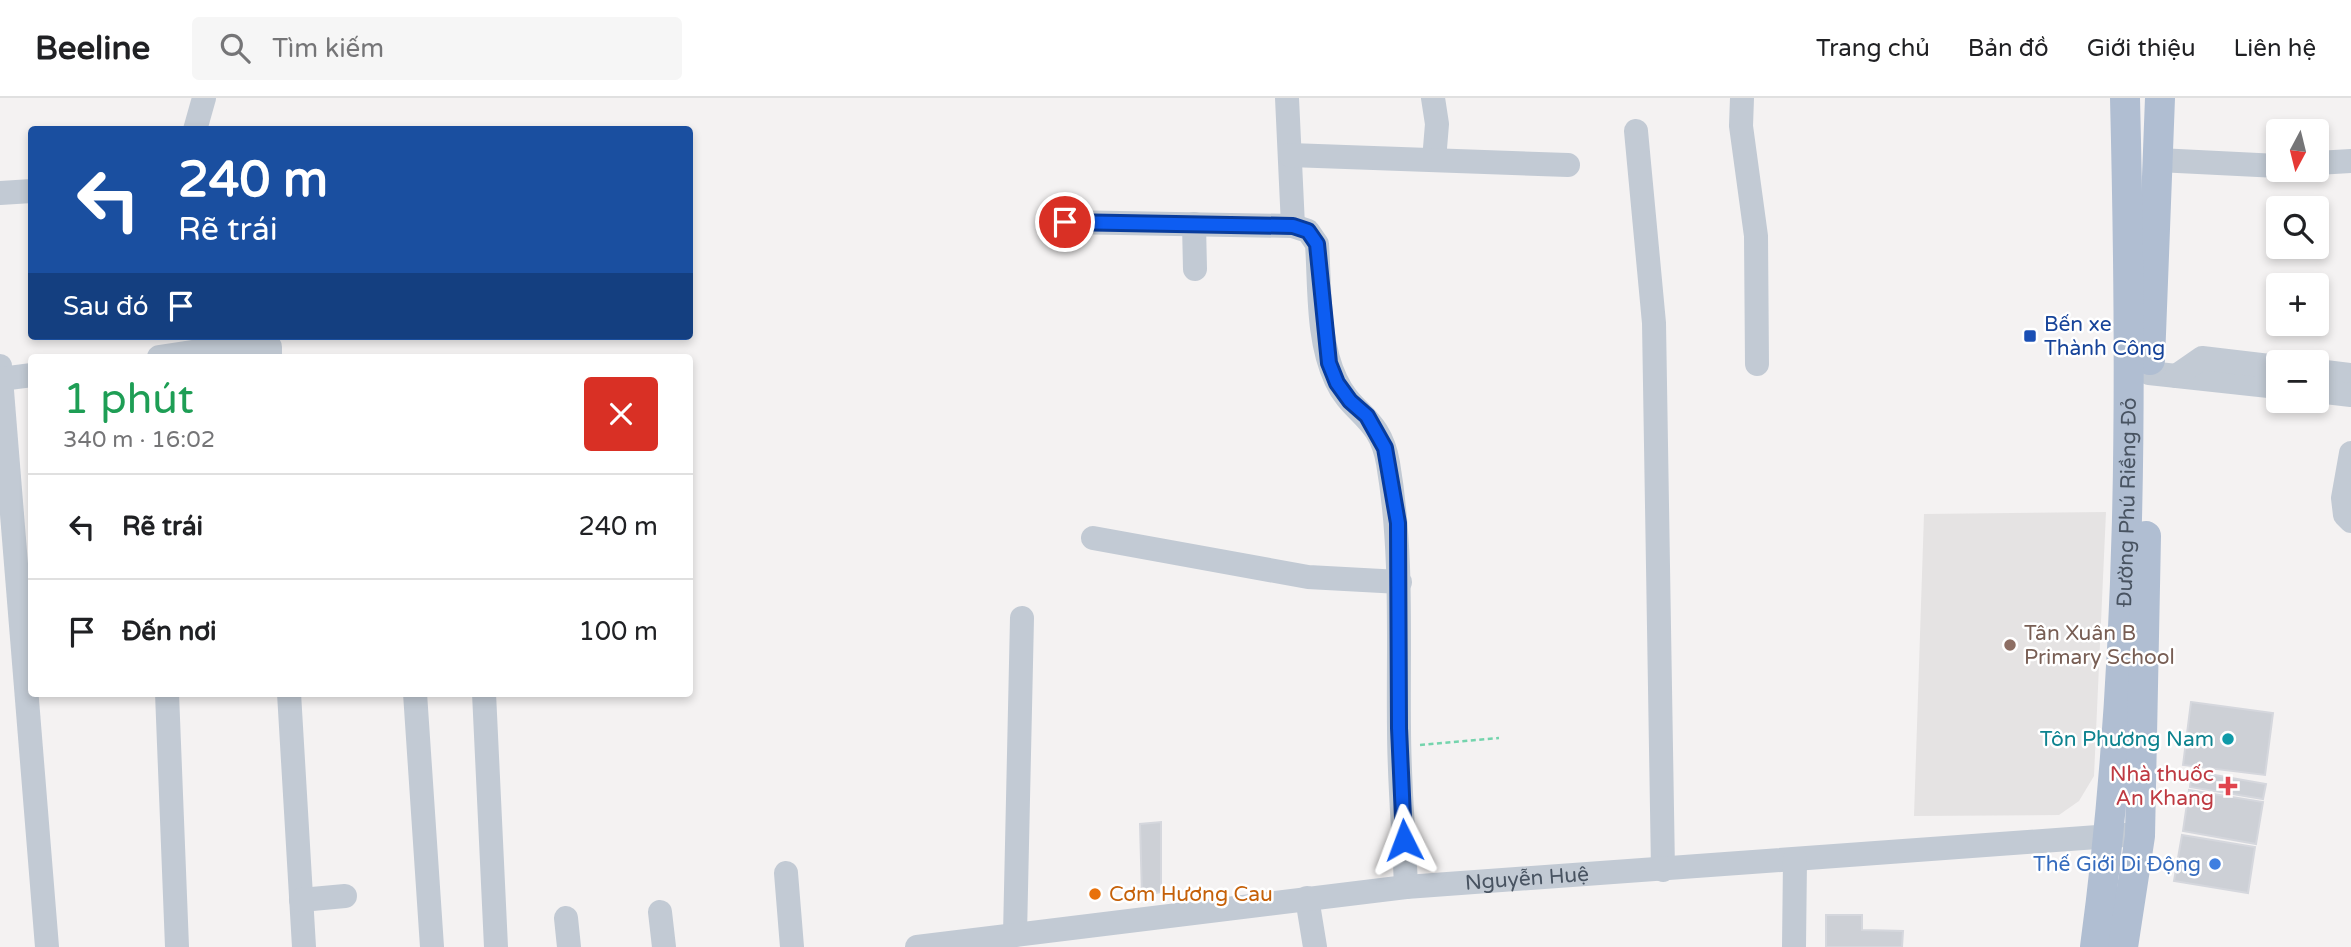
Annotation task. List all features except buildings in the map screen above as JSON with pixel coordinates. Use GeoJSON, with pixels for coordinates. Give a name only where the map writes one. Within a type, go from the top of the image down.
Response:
{"type":"FeatureCollection","features":[{"type":"Feature","properties":{"kind":"main road","name":"Đường Phú Riềng Đỏ"},"geometry":{"type":"LineString","coordinates":[[2095,947],[2110,835],[2120,710],[2130,362],[2126,98]]}},
{"type":"Feature","properties":{"kind":"main road","name":"Đường Phú Riềng Đỏ"},"geometry":{"type":"LineString","coordinates":[[2123,947],[2140,836],[2163,374],[2158,160],[2160,98]]}},
{"type":"Feature","properties":{"kind":"street"},"geometry":{"type":"LineString","coordinates":[[196,126],[204,98]]}},
{"type":"Feature","properties":{"kind":"street"},"geometry":{"type":"LineString","coordinates":[[1287,98],[1293,226]]}},
{"type":"Feature","properties":{"kind":"street"},"geometry":{"type":"LineString","coordinates":[[1433,98],[1437,124],[1434,160]]}},
{"type":"Feature","properties":{"kind":"street"},"geometry":{"type":"LineString","coordinates":[[1742,98],[1741,126],[1756,236],[1757,365]]}},
{"type":"Feature","properties":{"kind":"street"},"geometry":{"type":"LineString","coordinates":[[1636,131],[1654,323],[1662,870]]}},
{"type":"Feature","properties":{"kind":"street"},"geometry":{"type":"LineString","coordinates":[[1290,155],[1568,165]]}},
{"type":"Feature","properties":{"kind":"street"},"geometry":{"type":"LineString","coordinates":[[2158,160],[2266,165]]}},
{"type":"Feature","properties":{"kind":"street"},"geometry":{"type":"LineString","coordinates":[[2329,162],[2351,160]]}},
{"type":"Feature","properties":{"kind":"street"},"geometry":{"type":"LineString","coordinates":[[0,193],[28,191]]}},
{"type":"Feature","properties":{"kind":"street"},"geometry":{"type":"LineString","coordinates":[[1065,222],[1293,226],[1308,231],[1317,244],[1322,319],[1329,363],[1337,383],[1350,401],[1367,416],[1385,448],[1398,523],[1400,747],[1406,887]]}},
{"type":"Feature","properties":{"kind":"street"},"geometry":{"type":"LineString","coordinates":[[1194,224],[1195,269]]}},
{"type":"Feature","properties":{"kind":"street"},"geometry":{"type":"LineString","coordinates":[[172,354],[199,348],[259,342],[270,346],[271,354]]}},
{"type":"Feature","properties":{"kind":"street"},"geometry":{"type":"LineString","coordinates":[[2163,374],[2202,358],[2266,366]]}},
{"type":"Feature","properties":{"kind":"street"},"geometry":{"type":"LineString","coordinates":[[0,366],[7,547],[47,947]]}},
{"type":"Feature","properties":{"kind":"street"},"geometry":{"type":"LineString","coordinates":[[2329,372],[2351,375]]}},
{"type":"Feature","properties":{"kind":"street"},"geometry":{"type":"LineString","coordinates":[[2163,374],[2266,386]]}},
{"type":"Feature","properties":{"kind":"street"},"geometry":{"type":"LineString","coordinates":[[1,379],[28,376]]}},
{"type":"Feature","properties":{"kind":"street"},"geometry":{"type":"LineString","coordinates":[[2329,392],[2351,395]]}},
{"type":"Feature","properties":{"kind":"street"},"geometry":{"type":"LineString","coordinates":[[2351,453],[2343,498],[2345,515],[2351,521]]}},
{"type":"Feature","properties":{"kind":"street"},"geometry":{"type":"LineString","coordinates":[[1093,538],[1308,577],[1400,582]]}},
{"type":"Feature","properties":{"kind":"street"},"geometry":{"type":"LineString","coordinates":[[1015,935],[1022,618]]}},
{"type":"Feature","properties":{"kind":"street"},"geometry":{"type":"LineString","coordinates":[[167,697],[177,947]]}},
{"type":"Feature","properties":{"kind":"street"},"geometry":{"type":"LineString","coordinates":[[289,697],[304,947]]}},
{"type":"Feature","properties":{"kind":"street"},"geometry":{"type":"LineString","coordinates":[[415,697],[432,947]]}},
{"type":"Feature","properties":{"kind":"street"},"geometry":{"type":"LineString","coordinates":[[484,697],[496,947]]}},
{"type":"Feature","properties":{"kind":"street","name":"Nguyễn Huệ"},"geometry":{"type":"LineString","coordinates":[[923,947],[1406,887],[2110,835],[2140,836]]}},
{"type":"Feature","properties":{"kind":"street"},"geometry":{"type":"LineString","coordinates":[[1794,947],[1795,860]]}},
{"type":"Feature","properties":{"kind":"street"},"geometry":{"type":"LineString","coordinates":[[786,873],[792,947]]}},
{"type":"Feature","properties":{"kind":"street"},"geometry":{"type":"LineString","coordinates":[[301,900],[345,896]]}},
{"type":"Feature","properties":{"kind":"street"},"geometry":{"type":"LineString","coordinates":[[1307,898],[1315,947]]}},
{"type":"Feature","properties":{"kind":"street"},"geometry":{"type":"LineString","coordinates":[[660,912],[664,947]]}},
{"type":"Feature","properties":{"kind":"street"},"geometry":{"type":"LineString","coordinates":[[566,918],[569,947]]}},
{"type":"Feature","properties":{"kind":"path"},"geometry":{"type":"LineString","coordinates":[[1400,747],[1499,738]]}},
{"type":"Feature","properties":{"kind":"shaded area","name":"Tân Xuân B Primary School"},"geometry":{"type":"Polygon","coordinates":[[[2106,512],[2094,776],[2079,801],[2059,815],[1914,816],[1924,514],[2106,512]]]}},
{"type":"Feature","properties":{"kind":"place","name":"Bến xe Thành Công"},"geometry":{"type":"Point","coordinates":[2030,336]}},
{"type":"Feature","properties":{"kind":"place","name":"Tân Xuân B Primary School"},"geometry":{"type":"Point","coordinates":[2010,645]}},
{"type":"Feature","properties":{"kind":"place","name":"Tôn Phương Nam"},"geometry":{"type":"Point","coordinates":[2228,739]}},
{"type":"Feature","properties":{"kind":"place","name":"Nhà thuốc An Khang"},"geometry":{"type":"Point","coordinates":[2228,786]}},
{"type":"Feature","properties":{"kind":"place","name":"Thế Giới Di Động"},"geometry":{"type":"Point","coordinates":[2215,864]}},
{"type":"Feature","properties":{"kind":"place","name":"Cơm Hương Cau"},"geometry":{"type":"Point","coordinates":[1095,894]}},
{"type":"Feature","properties":{"kind":"route"},"geometry":{"type":"LineString","coordinates":[[1065,222],[1293,226],[1308,231],[1317,244],[1322,319],[1329,363],[1337,383],[1350,401],[1367,416],[1385,448],[1398,523],[1399,728],[1404,840]]}}]}
